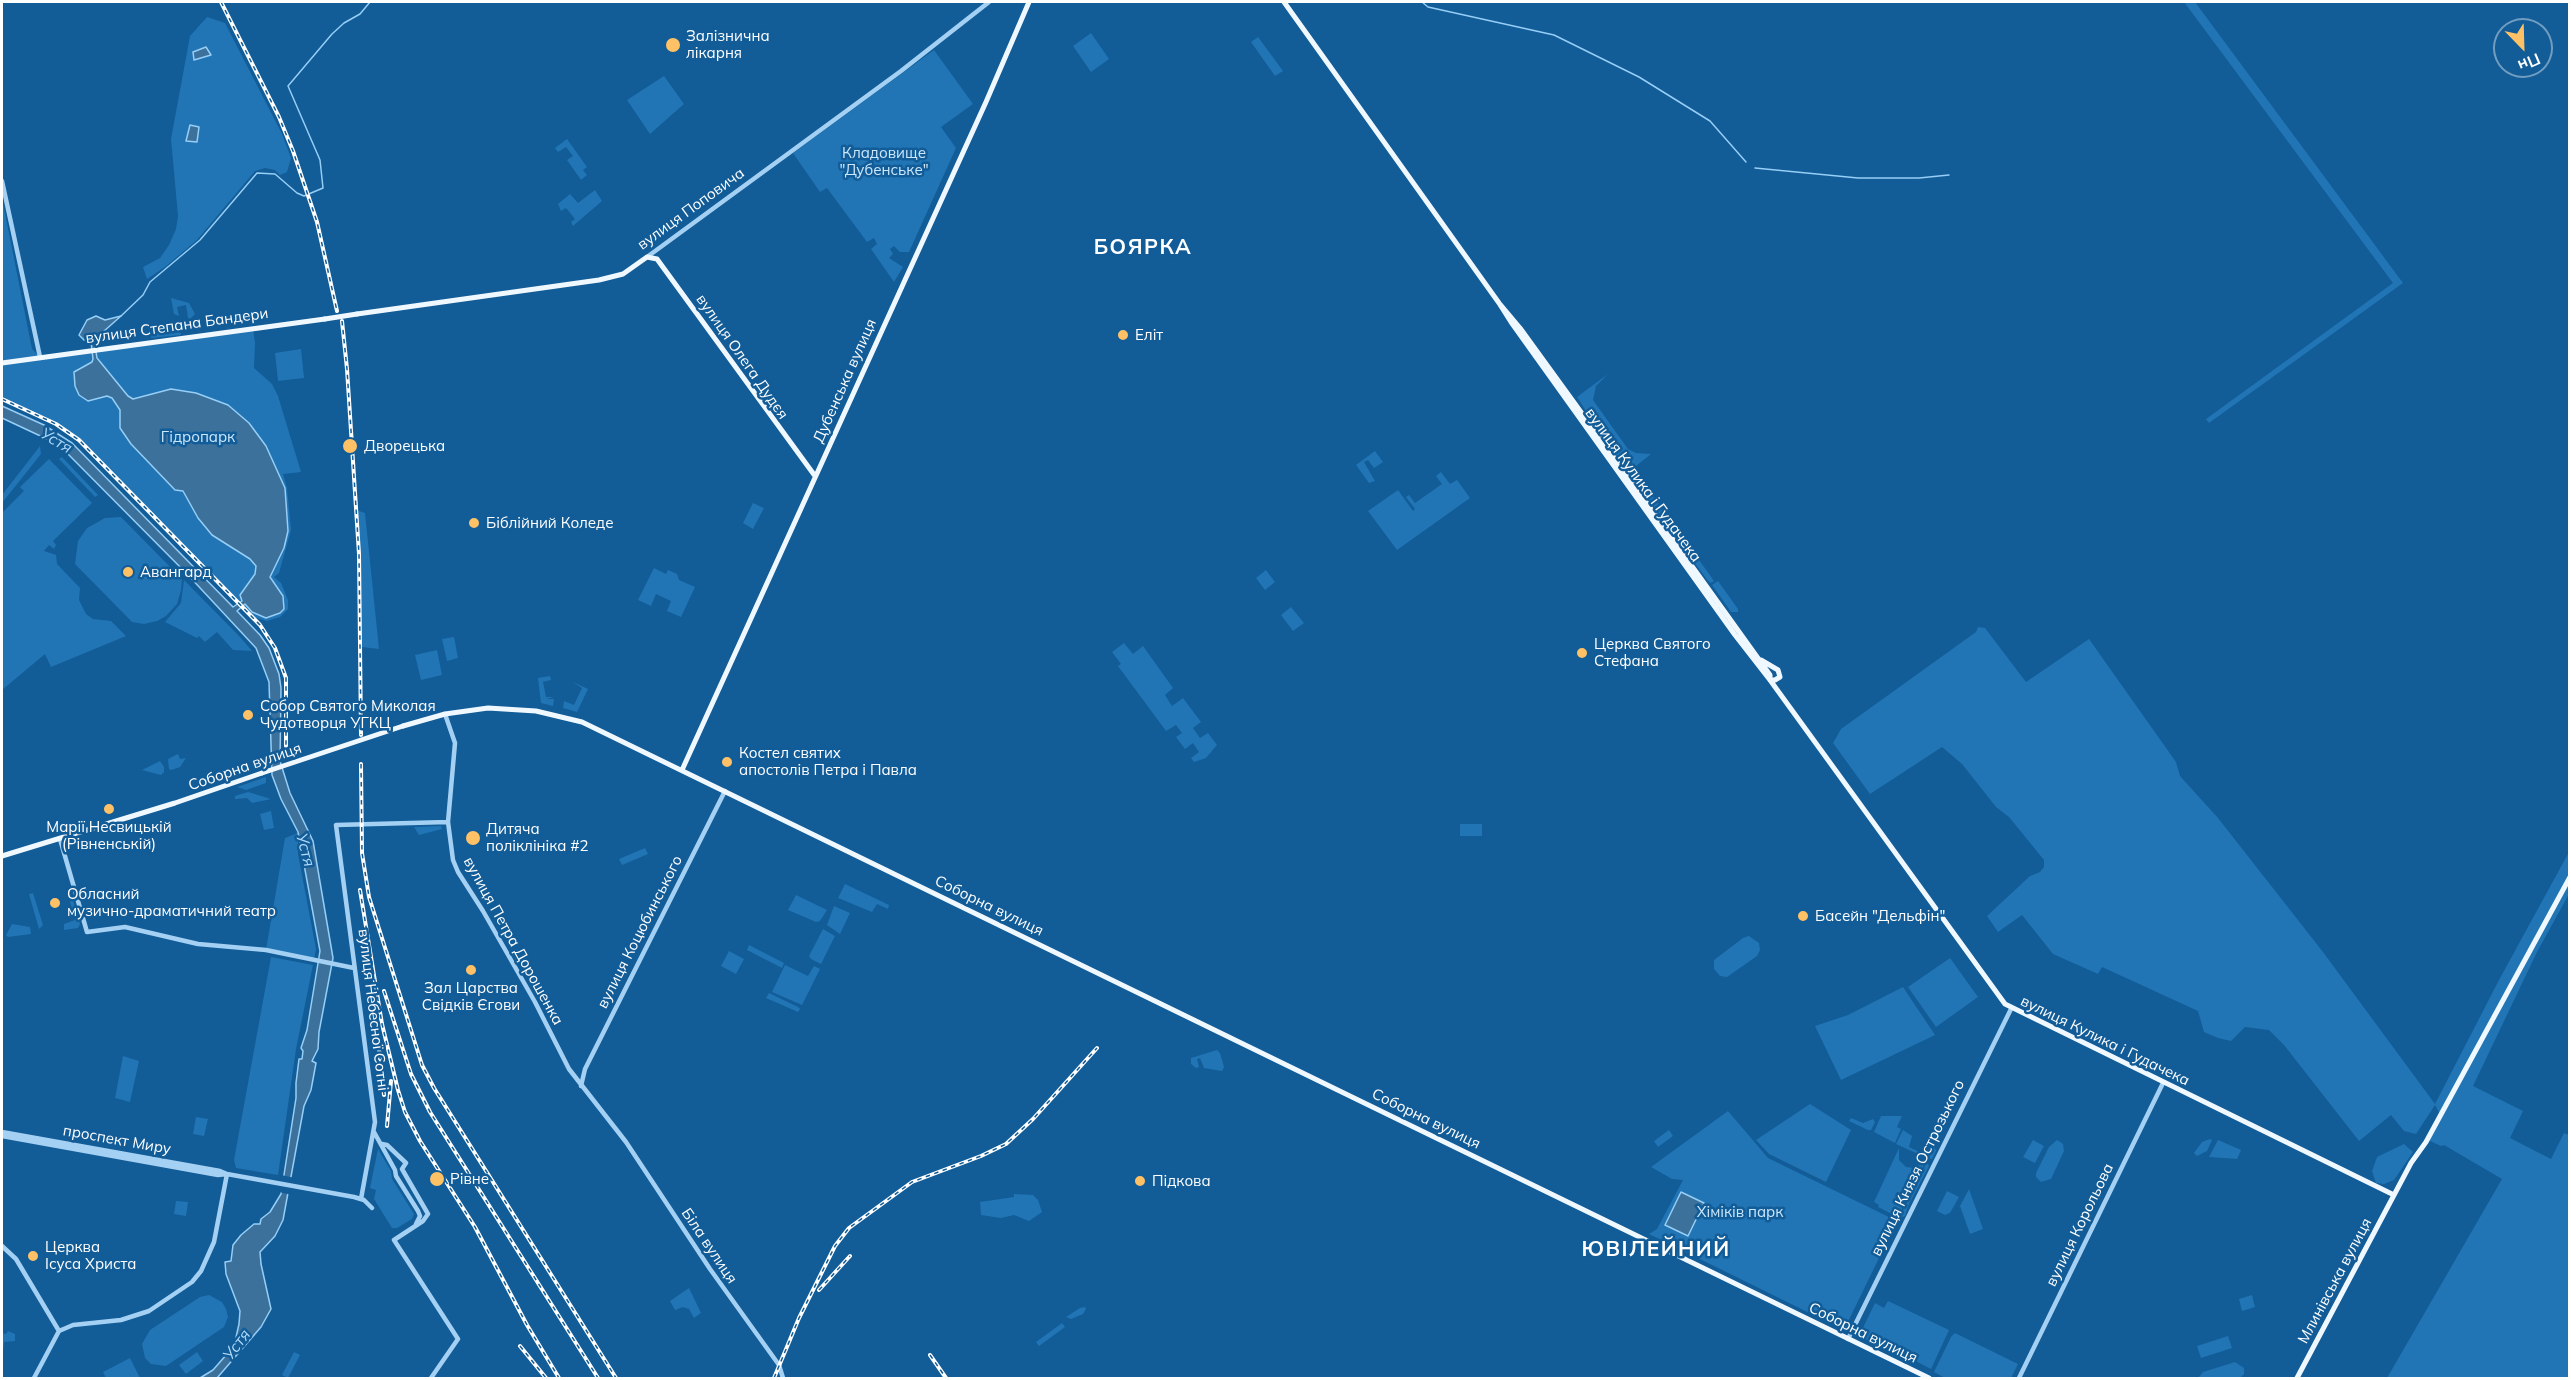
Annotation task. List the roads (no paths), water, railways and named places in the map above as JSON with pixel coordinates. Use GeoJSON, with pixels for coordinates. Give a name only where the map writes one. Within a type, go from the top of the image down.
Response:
{"type":"FeatureCollection","features":[{"type":"Feature","properties":{"kind":"main road","name":"Дубенська вулиця"},"geometry":{"type":"LineString","coordinates":[[682,770],[990,94],[1029,2]]}},
{"type":"Feature","properties":{"kind":"main road","name":"вулиця Кулика і Гудачека"},"geometry":{"type":"LineString","coordinates":[[1284,2],[1499,303],[1571,397],[1758,658],[1770,680]]}},
{"type":"Feature","properties":{"kind":"main road","name":"вулиця Олега Дудєя"},"geometry":{"type":"LineString","coordinates":[[647,257],[657,259],[661,263],[815,476]]}},
{"type":"Feature","properties":{"kind":"main road","name":"вулиця Поповича"},"geometry":{"type":"LineString","coordinates":[[357,314],[614,277],[623,274],[647,257]]}},
{"type":"Feature","properties":{"kind":"main road","name":"вулиця Кулика і Гудачека"},"geometry":{"type":"LineString","coordinates":[[1499,303],[1510,322],[1735,635],[2005,1004],[2011,1009],[2394,1195]]}},
{"type":"Feature","properties":{"kind":"main road","name":"вулиця Степана Бандери"},"geometry":{"type":"LineString","coordinates":[[2,363],[357,314]]}},
{"type":"Feature","properties":{"kind":"main road"},"geometry":{"type":"LineString","coordinates":[[1758,658],[1778,670],[1780,677],[1770,680]]}},
{"type":"Feature","properties":{"kind":"main road","name":"Соборна вулиця"},"geometry":{"type":"LineString","coordinates":[[2,856],[198,796],[403,726],[445,714],[501,708],[560,715],[582,722],[682,770],[1929,1378]]}},
{"type":"Feature","properties":{"kind":"main road","name":"Млинівська вулиця"},"geometry":{"type":"LineString","coordinates":[[2297,1378],[2411,1163],[2426,1142],[2570,878]]}},
{"type":"Feature","properties":{"kind":"street","name":"вулиця Поповича"},"geometry":{"type":"LineString","coordinates":[[647,257],[901,71],[989,2]]}},
{"type":"Feature","properties":{"kind":"street"},"geometry":{"type":"LineString","coordinates":[[2,181],[40,357]]}},
{"type":"Feature","properties":{"kind":"street","name":"вулиця Петра Дорошенка"},"geometry":{"type":"LineString","coordinates":[[445,714],[455,750],[448,822],[455,866],[535,1002],[569,1069],[614,1127]]}},
{"type":"Feature","properties":{"kind":"street","name":"вулиця Коцюбинського"},"geometry":{"type":"LineString","coordinates":[[581,1086],[585,1069],[725,791]]}},
{"type":"Feature","properties":{"kind":"street","name":"вулиця Небесної Сотні"},"geometry":{"type":"LineString","coordinates":[[361,1199],[374,1132],[372,1089],[336,825],[448,822]]}},
{"type":"Feature","properties":{"kind":"street"},"geometry":{"type":"LineString","coordinates":[[60,839],[87,932],[125,927],[198,944],[266,950],[354,968]]}},
{"type":"Feature","properties":{"kind":"street","name":"вулиця Князя Острозького"},"geometry":{"type":"LineString","coordinates":[[1848,1338],[2011,1009]]}},
{"type":"Feature","properties":{"kind":"street"},"geometry":{"type":"LineString","coordinates":[[569,1069],[577,1072],[585,1069]]}},
{"type":"Feature","properties":{"kind":"street","name":"вулиця Корольова"},"geometry":{"type":"LineString","coordinates":[[2019,1378],[2163,1083]]}},
{"type":"Feature","properties":{"kind":"street","name":"Біла вулиця"},"geometry":{"type":"LineString","coordinates":[[614,1127],[779,1365],[783,1378]]}},
{"type":"Feature","properties":{"kind":"street"},"geometry":{"type":"LineString","coordinates":[[374,1132],[396,1176],[418,1211],[420,1216],[415,1226]]}},
{"type":"Feature","properties":{"kind":"street","name":"проспект Миру"},"geometry":{"type":"LineString","coordinates":[[2,1134],[218,1175],[227,1174],[361,1199]]}},
{"type":"Feature","properties":{"kind":"street"},"geometry":{"type":"LineString","coordinates":[[382,1144],[387,1145],[402,1157],[406,1163],[402,1169],[427,1210],[427,1218],[394,1240],[458,1339],[431,1378]]}},
{"type":"Feature","properties":{"kind":"street"},"geometry":{"type":"LineString","coordinates":[[34,1378],[59,1331],[73,1325],[121,1320],[149,1311],[192,1281],[201,1271],[214,1242],[227,1174]]}},
{"type":"Feature","properties":{"kind":"street"},"geometry":{"type":"LineString","coordinates":[[361,1199],[372,1208]]}},
{"type":"Feature","properties":{"kind":"street"},"geometry":{"type":"LineString","coordinates":[[2,1246],[20,1265],[59,1331]]}},
{"type":"Feature","properties":{"kind":"water"},"geometry":{"type":"Polygon","coordinates":[[[206,47],[211,55],[194,60],[193,52],[206,47]]]}},
{"type":"Feature","properties":{"kind":"water"},"geometry":{"type":"Polygon","coordinates":[[[190,125],[199,127],[197,142],[186,141],[190,125]]]}},
{"type":"Feature","properties":{"kind":"water","name":"Устя"},"geometry":{"type":"Polygon","coordinates":[[[96,316],[105,320],[121,316],[94,340],[97,358],[128,396],[133,399],[171,389],[196,393],[228,405],[249,423],[266,446],[285,488],[288,531],[284,548],[270,577],[283,596],[284,609],[266,618],[252,612],[245,604],[237,611],[269,648],[279,674],[281,688],[280,761],[290,793],[313,841],[333,958],[318,1049],[312,1061],[316,1063],[311,1090],[304,1106],[283,1220],[275,1236],[260,1252],[271,1309],[261,1327],[217,1378],[200,1378],[213,1370],[234,1346],[240,1311],[226,1274],[225,1262],[231,1261],[233,1245],[241,1235],[254,1224],[260,1224],[261,1219],[270,1212],[281,1194],[296,1098],[299,1059],[302,1059],[301,1048],[307,1030],[320,951],[298,832],[272,775],[269,682],[256,648],[188,575],[65,451],[49,440],[2,418],[2,406],[44,425],[72,443],[233,607],[242,601],[240,595],[255,574],[256,566],[250,559],[212,535],[198,518],[183,491],[175,490],[131,444],[120,428],[120,410],[112,398],[107,396],[88,401],[79,395],[75,386],[74,372],[92,362],[93,359],[91,342],[79,335],[87,320],[96,316]]]}},
{"type":"Feature","properties":{"kind":"water"},"geometry":{"type":"Polygon","coordinates":[[[1681,1192],[1704,1203],[1688,1236],[1665,1225],[1681,1192]]]}},
{"type":"Feature","properties":{"kind":"waterway"},"geometry":{"type":"LineString","coordinates":[[121,316],[143,295],[150,282],[200,240],[257,173],[275,174],[297,193],[304,196],[323,188],[320,160],[288,86],[332,34],[344,23],[360,14],[370,2]]}},
{"type":"Feature","properties":{"kind":"waterway"},"geometry":{"type":"LineString","coordinates":[[1422,2],[1428,7],[1554,35],[1639,77],[1710,121],[1746,162]]}},
{"type":"Feature","properties":{"kind":"waterway"},"geometry":{"type":"LineString","coordinates":[[1755,168],[1858,178],[1919,178],[1949,175]]}},
{"type":"Feature","properties":{"kind":"railway"},"geometry":{"type":"LineString","coordinates":[[221,2],[279,117],[293,151],[317,222],[337,311]]}},
{"type":"Feature","properties":{"kind":"railway"},"geometry":{"type":"LineString","coordinates":[[342,321],[359,554],[361,735]]}},
{"type":"Feature","properties":{"kind":"railway"},"geometry":{"type":"LineString","coordinates":[[2,399],[56,424],[79,440],[260,625],[275,648],[286,678],[286,746]]}},
{"type":"Feature","properties":{"kind":"railway"},"geometry":{"type":"LineString","coordinates":[[361,764],[362,853],[369,897],[422,1065],[434,1088],[616,1378]]}},
{"type":"Feature","properties":{"kind":"railway"},"geometry":{"type":"LineString","coordinates":[[360,890],[382,1024],[405,1112],[420,1141],[475,1227],[527,1325],[559,1378]]}},
{"type":"Feature","properties":{"kind":"railway"},"geometry":{"type":"LineString","coordinates":[[384,991],[411,1074],[430,1112],[598,1378]]}},
{"type":"Feature","properties":{"kind":"railway"},"geometry":{"type":"LineString","coordinates":[[376,1019],[384,1095]]}},
{"type":"Feature","properties":{"kind":"railway"},"geometry":{"type":"LineString","coordinates":[[774,1378],[799,1318],[835,1246],[849,1228],[912,1182],[1006,1144],[1033,1119],[1097,1048]]}},
{"type":"Feature","properties":{"kind":"railway"},"geometry":{"type":"LineString","coordinates":[[387,1126],[391,1081]]}},
{"type":"Feature","properties":{"kind":"railway"},"geometry":{"type":"LineString","coordinates":[[819,1290],[850,1256]]}},
{"type":"Feature","properties":{"kind":"railway"},"geometry":{"type":"LineString","coordinates":[[520,1346],[546,1378]]}},
{"type":"Feature","properties":{"kind":"railway"},"geometry":{"type":"LineString","coordinates":[[930,1355],[946,1378]]}},
{"type":"Feature","properties":{"kind":"place","name":"Залізнична лікарня"},"geometry":{"type":"Point","coordinates":[673,45]}},
{"type":"Feature","properties":{"kind":"place","name":"Еліт"},"geometry":{"type":"Point","coordinates":[1123,335]}},
{"type":"Feature","properties":{"kind":"place","name":"Дворецька"},"geometry":{"type":"Point","coordinates":[350,446]}},
{"type":"Feature","properties":{"kind":"place","name":"Біблійний Коледе"},"geometry":{"type":"Point","coordinates":[474,523]}},
{"type":"Feature","properties":{"kind":"place","name":"Авангард"},"geometry":{"type":"Point","coordinates":[128,572]}},
{"type":"Feature","properties":{"kind":"place","name":"Церква Святого Стефана"},"geometry":{"type":"Point","coordinates":[1582,653]}},
{"type":"Feature","properties":{"kind":"place","name":"Собор Святого Миколая Чудотворця УГКЦ"},"geometry":{"type":"Point","coordinates":[248,715]}},
{"type":"Feature","properties":{"kind":"place","name":"Костел святих апостолів Петра і Павла"},"geometry":{"type":"Point","coordinates":[727,762]}},
{"type":"Feature","properties":{"kind":"place","name":"Марії Несвицькій (Рівненській)"},"geometry":{"type":"Point","coordinates":[109,809]}},
{"type":"Feature","properties":{"kind":"place","name":"Дитяча поліклініка #2"},"geometry":{"type":"Point","coordinates":[473,838]}},
{"type":"Feature","properties":{"kind":"place","name":"Обласний музично-драматичний театр"},"geometry":{"type":"Point","coordinates":[55,903]}},
{"type":"Feature","properties":{"kind":"place","name":"Басейн \"Дельфін\""},"geometry":{"type":"Point","coordinates":[1803,916]}},
{"type":"Feature","properties":{"kind":"place","name":"Зал Царства Свідків Єгови"},"geometry":{"type":"Point","coordinates":[471,970]}},
{"type":"Feature","properties":{"kind":"place","name":"Рівне"},"geometry":{"type":"Point","coordinates":[437,1179]}},
{"type":"Feature","properties":{"kind":"place","name":"Підкова"},"geometry":{"type":"Point","coordinates":[1140,1181]}},
{"type":"Feature","properties":{"kind":"place","name":"Церква Ісуса Христа"},"geometry":{"type":"Point","coordinates":[33,1256]}},
{"type":"Feature","properties":{"kind":"district","name":"БОЯРКА"},"geometry":{"type":"Point","coordinates":[1143,248]}},
{"type":"Feature","properties":{"kind":"district","name":"ЮВІЛЕЙНИЙ"},"geometry":{"type":"Point","coordinates":[1656,1250]}},
{"type":"Feature","properties":{"kind":"park label","name":"Кладовище \"Дубенське\""},"geometry":{"type":"Point","coordinates":[884,162]}},
{"type":"Feature","properties":{"kind":"park label","name":"Гідропарк"},"geometry":{"type":"Point","coordinates":[198,437]}},
{"type":"Feature","properties":{"kind":"park label","name":"Хіміків парк"},"geometry":{"type":"Point","coordinates":[1740,1212]}}]}
